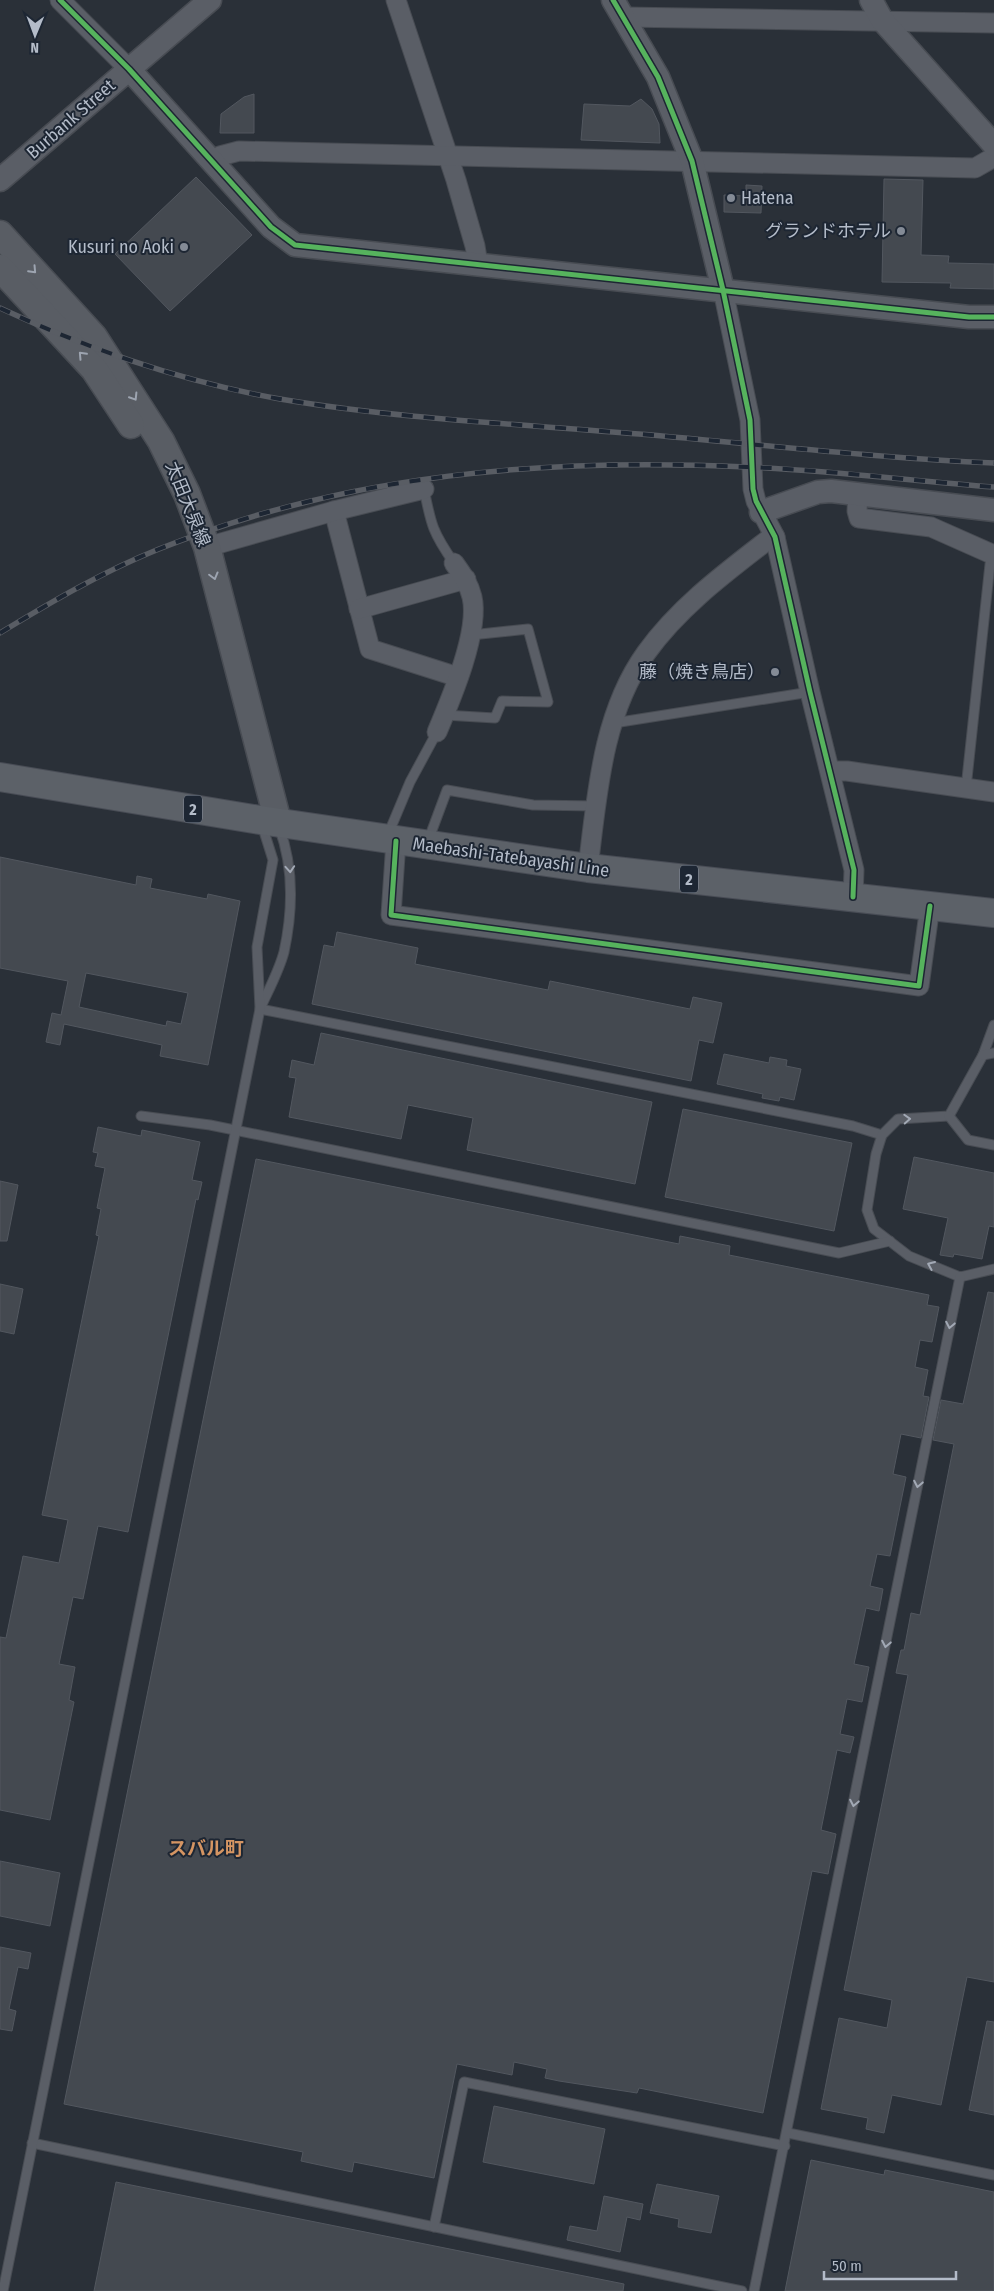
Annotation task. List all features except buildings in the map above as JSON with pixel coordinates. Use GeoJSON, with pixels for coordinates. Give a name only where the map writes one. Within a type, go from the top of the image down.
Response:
{"type":"FeatureCollection","features":[{"type":"Feature","properties":{"kind":"main road","name":"太田大泉線"},"geometry":{"type":"LineString","coordinates":[[0,234],[94,337],[161,441],[186,494],[206,548],[269,821]]}},
{"type":"Feature","properties":{"kind":"main road","name":"太田大泉線"},"geometry":{"type":"LineString","coordinates":[[0,268],[94,369],[142,441],[172,498],[269,821]]}},
{"type":"Feature","properties":{"kind":"main road","name":"Maebashi-Tatebayashi Line"},"geometry":{"type":"LineString","coordinates":[[0,777],[391,840],[588,868],[994,913]]}},
{"type":"Feature","properties":{"kind":"street"},"geometry":{"type":"LineString","coordinates":[[60,0],[129,69],[271,227],[295,245],[969,317],[994,316]]}},
{"type":"Feature","properties":{"kind":"street","name":"Burbank Street"},"geometry":{"type":"LineString","coordinates":[[0,180],[210,0]]}},
{"type":"Feature","properties":{"kind":"street"},"geometry":{"type":"LineString","coordinates":[[396,0],[470,227],[478,264]]}},
{"type":"Feature","properties":{"kind":"street"},"geometry":{"type":"LineString","coordinates":[[871,0],[882,20],[994,146]]}},
{"type":"Feature","properties":{"kind":"street"},"geometry":{"type":"LineString","coordinates":[[618,8],[994,23]]}},
{"type":"Feature","properties":{"kind":"street"},"geometry":{"type":"LineString","coordinates":[[618,8],[658,77],[692,160],[723,290],[750,420],[753,489],[775,537],[810,692],[854,870],[853,897]]}},
{"type":"Feature","properties":{"kind":"street"},"geometry":{"type":"LineString","coordinates":[[212,162],[220,156],[239,151],[446,154],[975,168],[994,157]]}},
{"type":"Feature","properties":{"kind":"street"},"geometry":{"type":"LineString","coordinates":[[206,548],[334,511],[424,489]]}},
{"type":"Feature","properties":{"kind":"street"},"geometry":{"type":"LineString","coordinates":[[762,512],[818,492],[858,493],[994,510]]}},
{"type":"Feature","properties":{"kind":"street"},"geometry":{"type":"LineString","coordinates":[[858,493],[857,511],[859,518],[931,528],[994,554]]}},
{"type":"Feature","properties":{"kind":"street"},"geometry":{"type":"LineString","coordinates":[[334,511],[370,649],[458,677]]}},
{"type":"Feature","properties":{"kind":"street"},"geometry":{"type":"LineString","coordinates":[[588,868],[602,767],[625,692],[645,654],[670,623],[718,578],[769,539],[775,537]]}},
{"type":"Feature","properties":{"kind":"street"},"geometry":{"type":"LineString","coordinates":[[441,723],[471,635],[474,606],[466,579],[454,563]]}},
{"type":"Feature","properties":{"kind":"street"},"geometry":{"type":"LineString","coordinates":[[359,609],[466,579]]}},
{"type":"Feature","properties":{"kind":"street"},"geometry":{"type":"LineString","coordinates":[[831,771],[847,771],[994,792]]}},
{"type":"Feature","properties":{"kind":"street"},"geometry":{"type":"LineString","coordinates":[[391,840],[391,915],[919,986],[930,906]]}},
{"type":"Feature","properties":{"kind":"lane"},"geometry":{"type":"LineString","coordinates":[[424,489],[431,526],[436,538],[454,563]]}},
{"type":"Feature","properties":{"kind":"lane"},"geometry":{"type":"LineString","coordinates":[[966,788],[990,564],[994,554]]}},
{"type":"Feature","properties":{"kind":"lane"},"geometry":{"type":"LineString","coordinates":[[391,840],[410,782],[441,723],[495,718],[502,701],[548,702],[528,629],[471,635]]}},
{"type":"Feature","properties":{"kind":"lane"},"geometry":{"type":"LineString","coordinates":[[614,723],[810,692]]}},
{"type":"Feature","properties":{"kind":"lane"},"geometry":{"type":"LineString","coordinates":[[426,845],[448,790],[533,805],[596,806]]}},
{"type":"Feature","properties":{"kind":"lane"},"geometry":{"type":"LineString","coordinates":[[3,2291],[260,1009],[283,953],[290,898],[291,868],[288,850],[269,821]]}},
{"type":"Feature","properties":{"kind":"lane"},"geometry":{"type":"LineString","coordinates":[[260,1009],[257,947],[273,860],[269,821]]}},
{"type":"Feature","properties":{"kind":"lane"},"geometry":{"type":"LineString","coordinates":[[260,1009],[843,1124],[882,1135]]}},
{"type":"Feature","properties":{"kind":"lane"},"geometry":{"type":"LineString","coordinates":[[949,1116],[983,1055],[994,1025]]}},
{"type":"Feature","properties":{"kind":"lane"},"geometry":{"type":"LineString","coordinates":[[983,1055],[994,1053]]}},
{"type":"Feature","properties":{"kind":"lane"},"geometry":{"type":"LineString","coordinates":[[141,1116],[210,1125],[839,1253],[890,1241]]}},
{"type":"Feature","properties":{"kind":"lane"},"geometry":{"type":"LineString","coordinates":[[949,1116],[898,1119],[882,1135],[876,1154],[867,1210],[874,1229],[909,1256],[960,1277],[994,1269]]}},
{"type":"Feature","properties":{"kind":"lane"},"geometry":{"type":"LineString","coordinates":[[949,1116],[968,1140],[994,1145]]}},
{"type":"Feature","properties":{"kind":"lane"},"geometry":{"type":"LineString","coordinates":[[754,2291],[788,2133],[960,1277]]}},
{"type":"Feature","properties":{"kind":"lane"},"geometry":{"type":"LineString","coordinates":[[434,2227],[464,2082],[785,2146]]}},
{"type":"Feature","properties":{"kind":"lane"},"geometry":{"type":"LineString","coordinates":[[788,2133],[994,2175]]}},
{"type":"Feature","properties":{"kind":"lane"},"geometry":{"type":"LineString","coordinates":[[32,2143],[742,2291]]}},
{"type":"Feature","properties":{"kind":"railway"},"geometry":{"type":"LineString","coordinates":[[0,308],[67,337],[172,374],[280,399],[369,412],[861,454],[994,463]]}},
{"type":"Feature","properties":{"kind":"railway"},"geometry":{"type":"LineString","coordinates":[[0,633],[118,567],[159,549],[231,523],[303,503],[375,487],[448,476],[522,469],[597,465],[672,465],[809,471],[994,487]]}},
{"type":"Feature","properties":{"kind":"cycle path"},"geometry":{"type":"LineString","coordinates":[[60,0],[129,69],[271,227],[295,245],[969,317],[994,317]]}},
{"type":"Feature","properties":{"kind":"cycle path"},"geometry":{"type":"LineString","coordinates":[[613,0],[658,77],[692,161],[723,290],[750,420],[753,489],[756,501],[775,537],[810,692],[854,870],[853,897]]}},
{"type":"Feature","properties":{"kind":"cycle path"},"geometry":{"type":"LineString","coordinates":[[396,841],[391,915],[919,986],[930,906]]}},
{"type":"Feature","properties":{"kind":"place","name":"Hatena"},"geometry":{"type":"Point","coordinates":[731,198]}},
{"type":"Feature","properties":{"kind":"place","name":"グランドホテル"},"geometry":{"type":"Point","coordinates":[901,231]}},
{"type":"Feature","properties":{"kind":"place","name":"Kusuri no Aoki"},"geometry":{"type":"Point","coordinates":[184,247]}},
{"type":"Feature","properties":{"kind":"place","name":"藤（焼き鳥店）"},"geometry":{"type":"Point","coordinates":[775,672]}},
{"type":"Feature","properties":{"kind":"district","name":"スバル町"},"geometry":{"type":"Point","coordinates":[206,1848]}}]}
